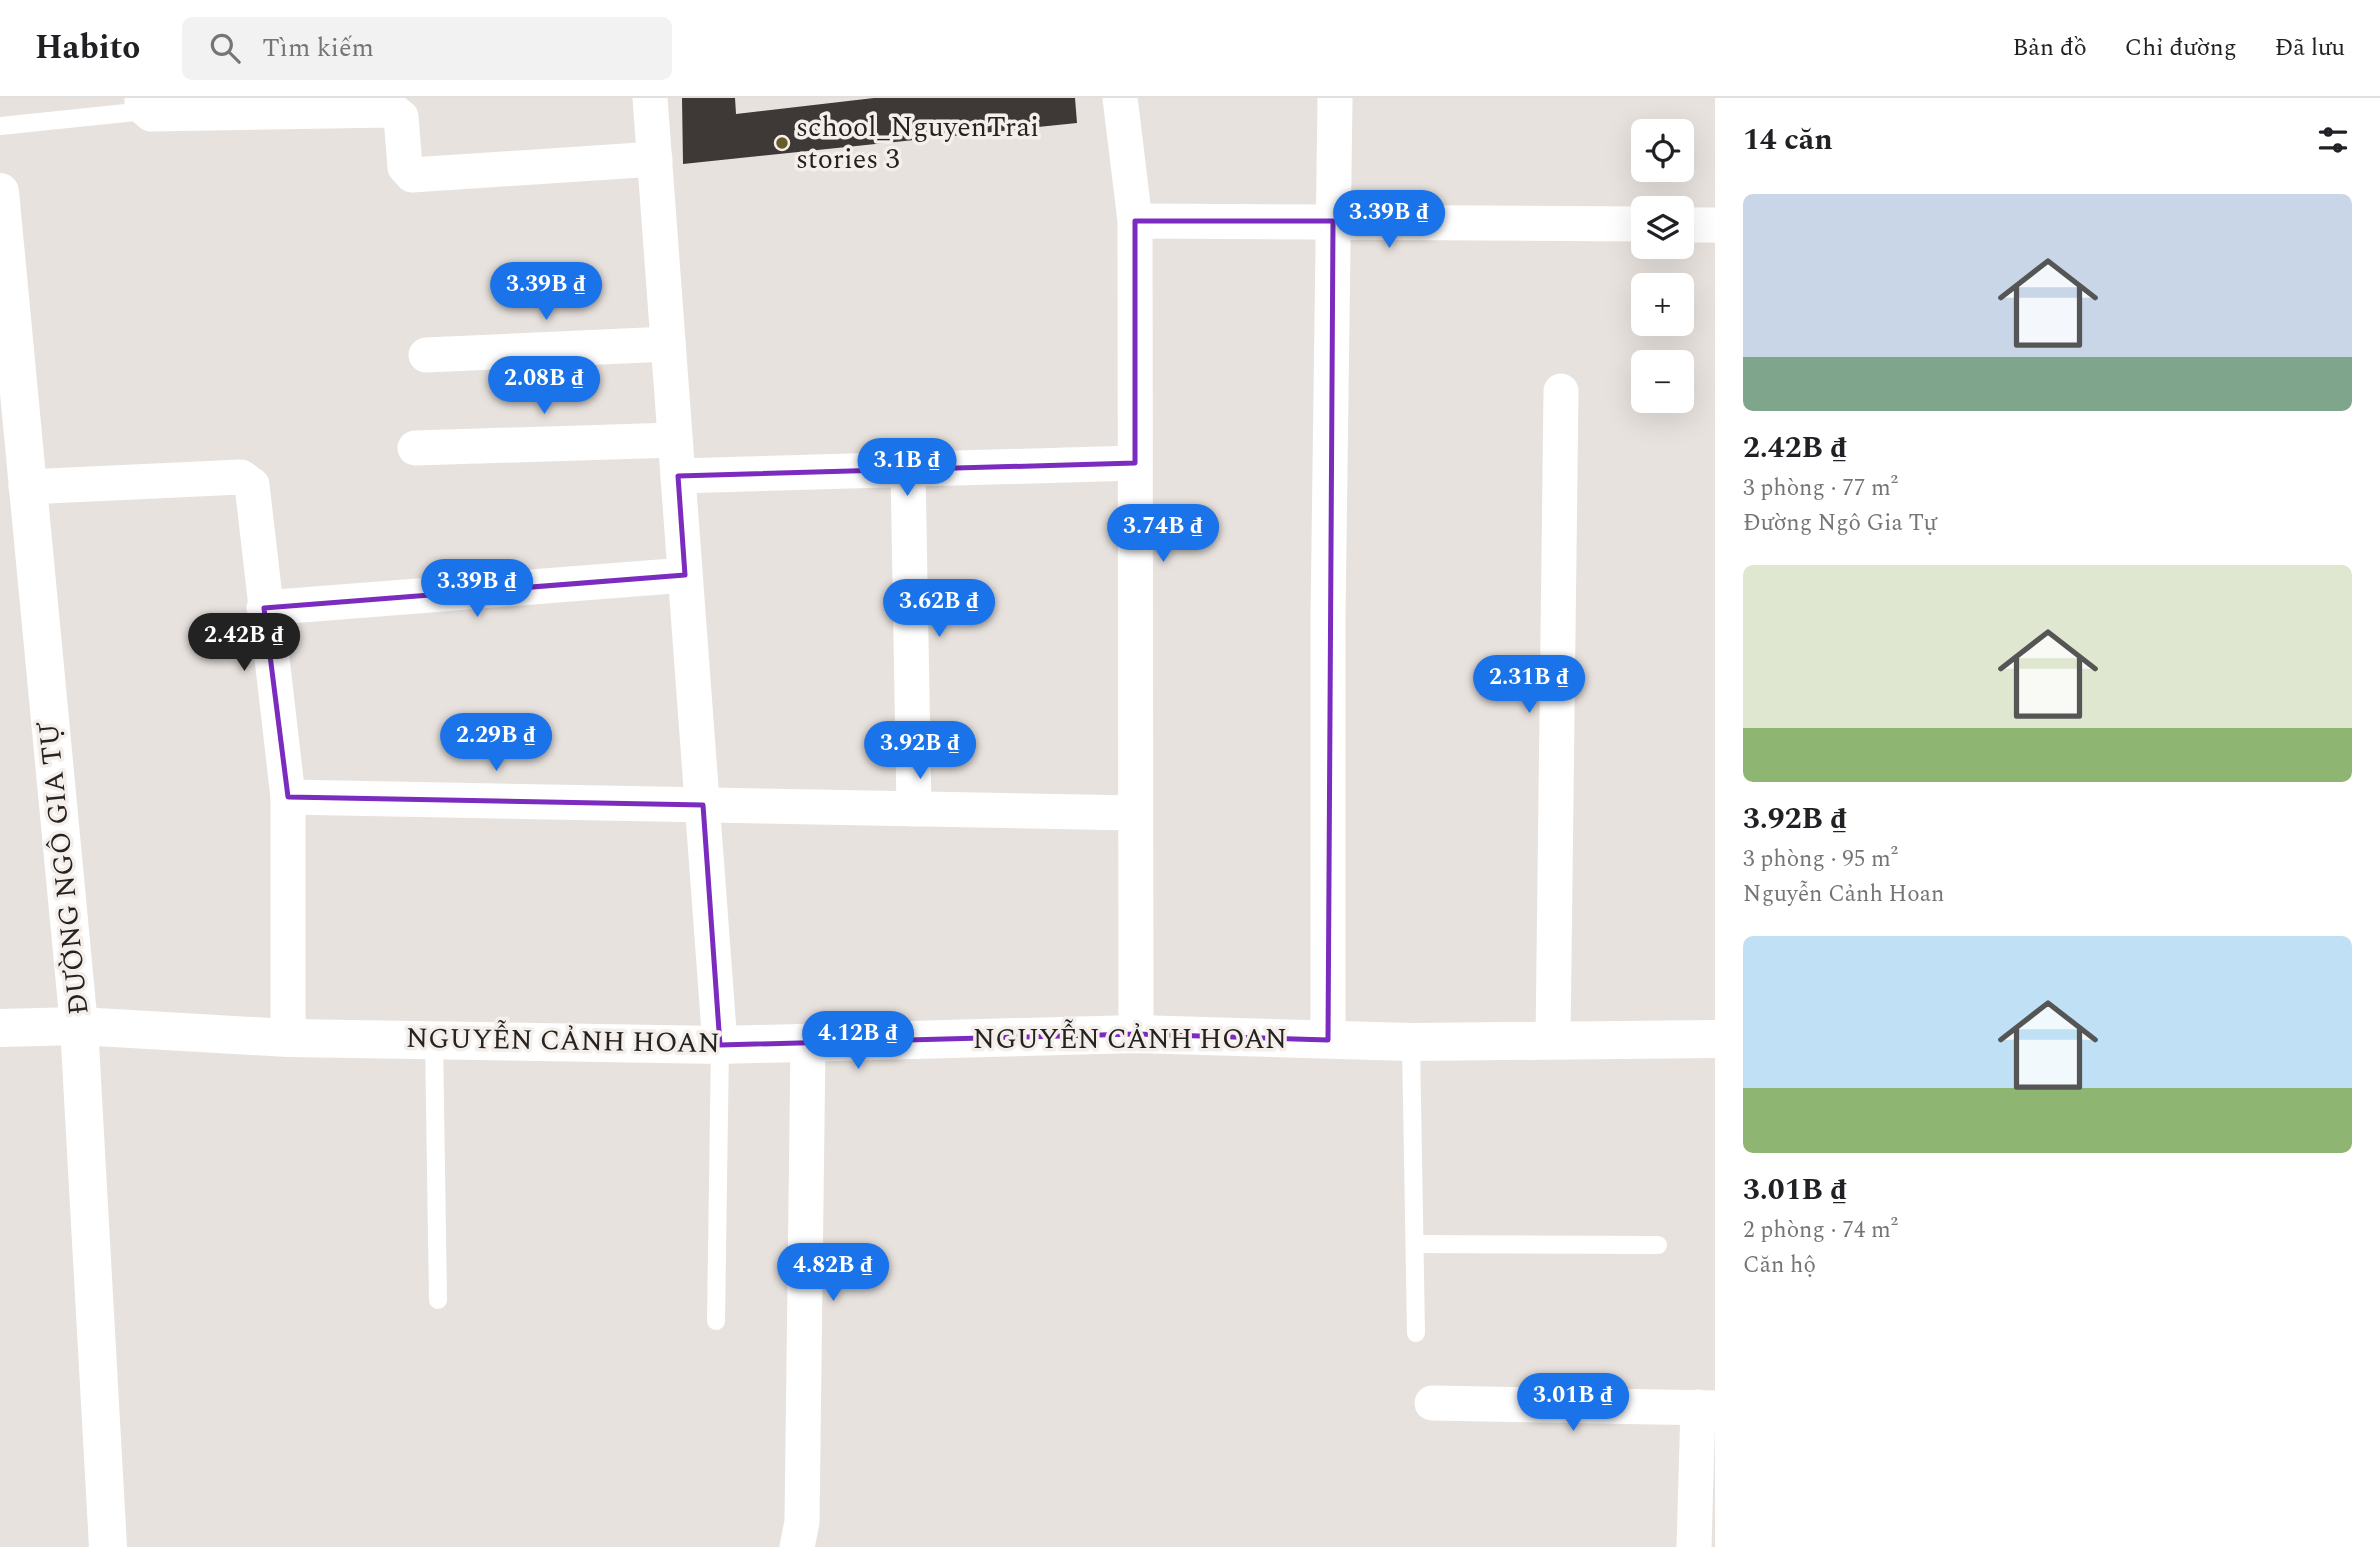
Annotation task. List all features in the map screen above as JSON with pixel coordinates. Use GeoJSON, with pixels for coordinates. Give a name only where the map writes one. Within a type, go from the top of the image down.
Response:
{"type":"FeatureCollection","features":[{"type":"Feature","properties":{"kind":"street"},"geometry":{"type":"LineString","coordinates":[[650,98],[720,1045]]}},
{"type":"Feature","properties":{"kind":"street"},"geometry":{"type":"LineString","coordinates":[[1120,98],[1135,221],[1136,1034]]}},
{"type":"Feature","properties":{"kind":"street"},"geometry":{"type":"LineString","coordinates":[[1328,1040],[1328,617],[1335,98]]}},
{"type":"Feature","properties":{"kind":"street"},"geometry":{"type":"LineString","coordinates":[[143,104],[151,114],[347,104],[392,110],[400,113],[405,167],[412,175],[655,159]]}},
{"type":"Feature","properties":{"kind":"street","name":"ĐƯỜNG NGÔ GIA TỰ"},"geometry":{"type":"LineString","coordinates":[[0,192],[9,391],[26,487],[79,1026],[108,1547]]}},
{"type":"Feature","properties":{"kind":"street"},"geometry":{"type":"LineString","coordinates":[[1135,221],[1631,224]]}},
{"type":"Feature","properties":{"kind":"street"},"geometry":{"type":"LineString","coordinates":[[1694,225],[1715,225]]}},
{"type":"Feature","properties":{"kind":"street"},"geometry":{"type":"LineString","coordinates":[[426,355],[668,344]]}},
{"type":"Feature","properties":{"kind":"street"},"geometry":{"type":"LineString","coordinates":[[1553,1040],[1561,391]]}},
{"type":"Feature","properties":{"kind":"street"},"geometry":{"type":"LineString","coordinates":[[415,448],[676,440]]}},
{"type":"Feature","properties":{"kind":"street"},"geometry":{"type":"LineString","coordinates":[[678,476],[1135,463]]}},
{"type":"Feature","properties":{"kind":"street"},"geometry":{"type":"LineString","coordinates":[[908,470],[914,809]]}},
{"type":"Feature","properties":{"kind":"street"},"geometry":{"type":"LineString","coordinates":[[26,487],[242,477],[248,479],[252,485],[264,608],[288,797],[288,1038]]}},
{"type":"Feature","properties":{"kind":"street"},"geometry":{"type":"LineString","coordinates":[[264,608],[685,575]]}},
{"type":"Feature","properties":{"kind":"street"},"geometry":{"type":"LineString","coordinates":[[288,797],[1136,813]]}},
{"type":"Feature","properties":{"kind":"street","name":"NGUYỄN CẢNH HOAN"},"geometry":{"type":"LineString","coordinates":[[0,1028],[79,1026],[288,1038],[720,1045],[1136,1034],[1411,1042],[1715,1039]]}},
{"type":"Feature","properties":{"kind":"street"},"geometry":{"type":"LineString","coordinates":[[797,1547],[802,1522],[808,1042]]}},
{"type":"Feature","properties":{"kind":"street"},"geometry":{"type":"LineString","coordinates":[[1432,1403],[1706,1408],[1695,1547]]}},
{"type":"Feature","properties":{"kind":"lane"},"geometry":{"type":"LineString","coordinates":[[0,126],[143,104]]}},
{"type":"Feature","properties":{"kind":"lane"},"geometry":{"type":"LineString","coordinates":[[434,1039],[438,1300]]}},
{"type":"Feature","properties":{"kind":"lane"},"geometry":{"type":"LineString","coordinates":[[1411,1042],[1416,1333]]}},
{"type":"Feature","properties":{"kind":"lane"},"geometry":{"type":"LineString","coordinates":[[716,1321],[720,1045]]}},
{"type":"Feature","properties":{"kind":"lane"},"geometry":{"type":"LineString","coordinates":[[1415,1244],[1658,1245]]}},
{"type":"Feature","properties":{"kind":"highlighted area"},"geometry":{"type":"Polygon","coordinates":[[[1135,221],[1333,221],[1328,1040],[1136,1034],[720,1045],[703,805],[288,797],[264,608],[685,575],[678,476],[1135,463],[1135,221]]]}},
{"type":"Feature","properties":{"kind":"building","name":"school_NguyenTrai stories 3"},"geometry":{"type":"Polygon","coordinates":[[[682,98],[735,98],[736,114],[874,98],[1075,98],[1077,123],[683,164],[682,98]]]}},
{"type":"Feature","properties":{"kind":"place","name":"school_NguyenTrai stories 3"},"geometry":{"type":"Point","coordinates":[782,143]}}]}
